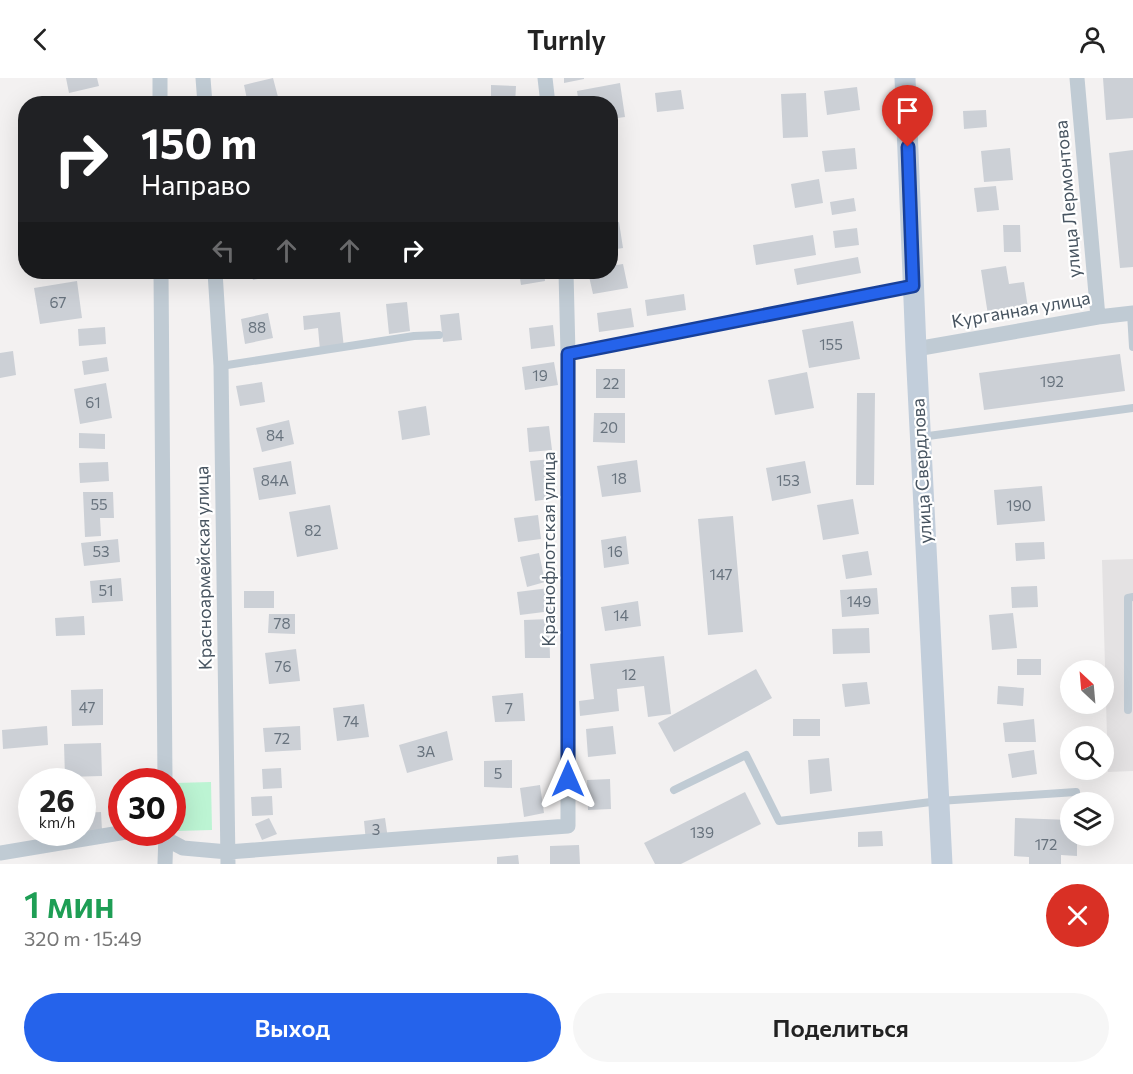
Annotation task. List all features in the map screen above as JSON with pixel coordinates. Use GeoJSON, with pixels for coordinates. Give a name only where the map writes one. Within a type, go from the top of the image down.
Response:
{"type":"FeatureCollection","features":[{"type":"Feature","properties":{"kind":"main road","name":"улица Свердлова"},"geometry":{"type":"LineString","coordinates":[[905,78],[920,437],[942,864]]}},
{"type":"Feature","properties":{"kind":"street"},"geometry":{"type":"LineString","coordinates":[[160,78],[160,96]]}},
{"type":"Feature","properties":{"kind":"street"},"geometry":{"type":"LineString","coordinates":[[203,78],[204,96]]}},
{"type":"Feature","properties":{"kind":"street"},"geometry":{"type":"LineString","coordinates":[[545,78],[548,96]]}},
{"type":"Feature","properties":{"kind":"street","name":"улица Лермонтова"},"geometry":{"type":"LineString","coordinates":[[1077,78],[1098,317]]}},
{"type":"Feature","properties":{"kind":"street"},"geometry":{"type":"LineString","coordinates":[[161,279],[165,768]]}},
{"type":"Feature","properties":{"kind":"street","name":"Красноармейская улица"},"geometry":{"type":"LineString","coordinates":[[215,279],[221,366],[228,858]]}},
{"type":"Feature","properties":{"kind":"street","name":"Краснофлотская улица"},"geometry":{"type":"LineString","coordinates":[[228,858],[568,826],[566,279]]}},
{"type":"Feature","properties":{"kind":"street","name":"Курганная улица"},"geometry":{"type":"LineString","coordinates":[[916,348],[1132,313]]}},
{"type":"Feature","properties":{"kind":"street"},"geometry":{"type":"LineString","coordinates":[[0,853],[108,835]]}},
{"type":"Feature","properties":{"kind":"street"},"geometry":{"type":"LineString","coordinates":[[165,864],[166,846]]}},
{"type":"Feature","properties":{"kind":"street"},"geometry":{"type":"LineString","coordinates":[[180,846],[228,858]]}},
{"type":"Feature","properties":{"kind":"lane"},"geometry":{"type":"LineString","coordinates":[[568,354],[913,286]]}},
{"type":"Feature","properties":{"kind":"lane"},"geometry":{"type":"LineString","coordinates":[[1132,313],[1133,347]]}},
{"type":"Feature","properties":{"kind":"lane"},"geometry":{"type":"LineString","coordinates":[[221,366],[414,336],[439,335]]}},
{"type":"Feature","properties":{"kind":"lane"},"geometry":{"type":"LineString","coordinates":[[920,437],[1133,408]]}},
{"type":"Feature","properties":{"kind":"lane"},"geometry":{"type":"LineString","coordinates":[[1128,710],[1128,598],[1133,597]]}},
{"type":"Feature","properties":{"kind":"lane"},"geometry":{"type":"LineString","coordinates":[[674,790],[746,754],[779,821],[939,801],[1060,793]]}},
{"type":"Feature","properties":{"kind":"shaded area"},"geometry":{"type":"Polygon","coordinates":[[[1133,559],[1133,771],[1114,772],[1114,726],[1107,726],[1106,714],[1114,714],[1114,660],[1105,660],[1102,560],[1133,559]]]}},
{"type":"Feature","properties":{"kind":"green space"},"geometry":{"type":"Polygon","coordinates":[[[211,782],[212,830],[186,831],[186,783],[211,782]]]}},
{"type":"Feature","properties":{"kind":"building"},"geometry":{"type":"Polygon","coordinates":[[[66,78],[97,78],[99,86],[69,93],[66,78]]]}},
{"type":"Feature","properties":{"kind":"building"},"geometry":{"type":"Polygon","coordinates":[[[273,78],[278,96],[246,96],[244,85],[273,78]]]}},
{"type":"Feature","properties":{"kind":"building"},"geometry":{"type":"Polygon","coordinates":[[[564,78],[584,78],[584,79],[564,83],[564,78]]]}},
{"type":"Feature","properties":{"kind":"building"},"geometry":{"type":"Polygon","coordinates":[[[1103,78],[1133,78],[1133,118],[1106,120],[1103,78]]]}},
{"type":"Feature","properties":{"kind":"building"},"geometry":{"type":"Polygon","coordinates":[[[620,83],[625,117],[618,118],[618,96],[578,96],[577,91],[620,83]]]}},
{"type":"Feature","properties":{"kind":"building"},"geometry":{"type":"Polygon","coordinates":[[[491,85],[516,86],[515,96],[491,96],[491,85]]]}},
{"type":"Feature","properties":{"kind":"building"},"geometry":{"type":"Polygon","coordinates":[[[857,87],[860,110],[827,115],[824,91],[857,87]]]}},
{"type":"Feature","properties":{"kind":"building"},"geometry":{"type":"Polygon","coordinates":[[[681,90],[684,109],[657,112],[655,93],[681,90]]]}},
{"type":"Feature","properties":{"kind":"building"},"geometry":{"type":"Polygon","coordinates":[[[806,93],[808,137],[783,138],[781,94],[806,93]]]}},
{"type":"Feature","properties":{"kind":"building"},"geometry":{"type":"Polygon","coordinates":[[[986,110],[987,127],[964,129],[963,111],[986,110]]]}},
{"type":"Feature","properties":{"kind":"building"},"geometry":{"type":"Polygon","coordinates":[[[855,148],[857,169],[825,172],[822,151],[855,148]]]}},
{"type":"Feature","properties":{"kind":"building"},"geometry":{"type":"Polygon","coordinates":[[[1010,148],[1013,180],[984,182],[981,151],[1010,148]]]}},
{"type":"Feature","properties":{"kind":"building"},"geometry":{"type":"Polygon","coordinates":[[[1133,150],[1133,267],[1120,268],[1109,153],[1133,150]]]}},
{"type":"Feature","properties":{"kind":"building"},"geometry":{"type":"Polygon","coordinates":[[[819,179],[823,203],[795,208],[791,184],[819,179]]]}},
{"type":"Feature","properties":{"kind":"building"},"geometry":{"type":"Polygon","coordinates":[[[996,186],[999,210],[977,212],[974,188],[996,186]]]}},
{"type":"Feature","properties":{"kind":"building"},"geometry":{"type":"Polygon","coordinates":[[[854,198],[856,211],[832,215],[830,202],[854,198]]]}},
{"type":"Feature","properties":{"kind":"building"},"geometry":{"type":"Polygon","coordinates":[[[618,222],[623,248],[618,249],[618,222]]]}},
{"type":"Feature","properties":{"kind":"building"},"geometry":{"type":"Polygon","coordinates":[[[1003,225],[1020,225],[1021,252],[1004,252],[1003,225]]]}},
{"type":"Feature","properties":{"kind":"building"},"geometry":{"type":"Polygon","coordinates":[[[857,228],[859,245],[835,248],[833,231],[857,228]]]}},
{"type":"Feature","properties":{"kind":"building"},"geometry":{"type":"Polygon","coordinates":[[[813,235],[816,255],[756,265],[753,245],[813,235]]]}},
{"type":"Feature","properties":{"kind":"building"},"geometry":{"type":"Polygon","coordinates":[[[858,257],[861,273],[797,285],[794,269],[858,257]]]}},
{"type":"Feature","properties":{"kind":"building"},"geometry":{"type":"Polygon","coordinates":[[[623,264],[628,288],[593,294],[590,279],[618,279],[618,265],[623,264]]]}},
{"type":"Feature","properties":{"kind":"building"},"geometry":{"type":"Polygon","coordinates":[[[1006,266],[1009,284],[1024,282],[1028,308],[988,315],[981,270],[1006,266]]]}},
{"type":"Feature","properties":{"kind":"building"},"geometry":{"type":"Polygon","coordinates":[[[520,279],[545,279],[545,281],[521,285],[520,279]]]}},
{"type":"Feature","properties":{"kind":"building"},"geometry":{"type":"Polygon","coordinates":[[[77,281],[82,318],[40,324],[34,288],[77,281]]]}},
{"type":"Feature","properties":{"kind":"building"},"geometry":{"type":"Polygon","coordinates":[[[684,294],[686,310],[647,316],[645,300],[684,294]]]}},
{"type":"Feature","properties":{"kind":"building"},"geometry":{"type":"Polygon","coordinates":[[[407,302],[410,331],[389,334],[386,304],[407,302]]]}},
{"type":"Feature","properties":{"kind":"building"},"geometry":{"type":"Polygon","coordinates":[[[631,308],[634,327],[599,332],[597,313],[631,308]]]}},
{"type":"Feature","properties":{"kind":"building"},"geometry":{"type":"Polygon","coordinates":[[[340,312],[344,348],[320,350],[318,328],[304,330],[303,316],[340,312]]]}},
{"type":"Feature","properties":{"kind":"building"},"geometry":{"type":"Polygon","coordinates":[[[268,313],[273,338],[245,344],[241,319],[268,313]]]}},
{"type":"Feature","properties":{"kind":"building"},"geometry":{"type":"Polygon","coordinates":[[[459,313],[462,340],[443,342],[440,315],[459,313]]]}},
{"type":"Feature","properties":{"kind":"building"},"geometry":{"type":"Polygon","coordinates":[[[853,321],[860,359],[809,368],[802,330],[853,321]]]}},
{"type":"Feature","properties":{"kind":"building"},"geometry":{"type":"Polygon","coordinates":[[[553,325],[555,346],[531,349],[529,328],[553,325]]]}},
{"type":"Feature","properties":{"kind":"building"},"geometry":{"type":"Polygon","coordinates":[[[105,327],[106,344],[79,346],[78,329],[105,327]]]}},
{"type":"Feature","properties":{"kind":"building"},"geometry":{"type":"Polygon","coordinates":[[[13,351],[16,375],[0,378],[0,353],[13,351]]]}},
{"type":"Feature","properties":{"kind":"building"},"geometry":{"type":"Polygon","coordinates":[[[1120,354],[1125,391],[984,410],[979,373],[1120,354]]]}},
{"type":"Feature","properties":{"kind":"building"},"geometry":{"type":"Polygon","coordinates":[[[107,357],[109,371],[84,375],[82,361],[107,357]]]}},
{"type":"Feature","properties":{"kind":"building"},"geometry":{"type":"Polygon","coordinates":[[[554,362],[558,385],[525,390],[522,367],[554,362]]]}},
{"type":"Feature","properties":{"kind":"building"},"geometry":{"type":"Polygon","coordinates":[[[596,369],[625,369],[625,398],[596,398],[596,369]]]}},
{"type":"Feature","properties":{"kind":"building"},"geometry":{"type":"Polygon","coordinates":[[[807,372],[814,408],[775,415],[768,380],[807,372]]]}},
{"type":"Feature","properties":{"kind":"building"},"geometry":{"type":"Polygon","coordinates":[[[262,382],[265,402],[240,406],[236,386],[262,382]]]}},
{"type":"Feature","properties":{"kind":"building"},"geometry":{"type":"Polygon","coordinates":[[[106,383],[112,418],[80,424],[74,389],[106,383]]]}},
{"type":"Feature","properties":{"kind":"building"},"geometry":{"type":"Polygon","coordinates":[[[857,393],[875,393],[874,485],[856,485],[857,393]]]}},
{"type":"Feature","properties":{"kind":"building"},"geometry":{"type":"Polygon","coordinates":[[[426,406],[430,435],[402,440],[398,411],[426,406]]]}},
{"type":"Feature","properties":{"kind":"building"},"geometry":{"type":"Polygon","coordinates":[[[594,413],[625,413],[625,443],[593,442],[594,413]]]}},
{"type":"Feature","properties":{"kind":"building"},"geometry":{"type":"Polygon","coordinates":[[[289,420],[294,444],[262,452],[256,428],[289,420]]]}},
{"type":"Feature","properties":{"kind":"building"},"geometry":{"type":"Polygon","coordinates":[[[549,426],[552,450],[529,452],[527,428],[549,426]]]}},
{"type":"Feature","properties":{"kind":"building"},"geometry":{"type":"Polygon","coordinates":[[[79,433],[105,434],[105,449],[79,448],[79,433]]]}},
{"type":"Feature","properties":{"kind":"building"},"geometry":{"type":"Polygon","coordinates":[[[552,459],[556,498],[535,501],[530,461],[552,459]]]}},
{"type":"Feature","properties":{"kind":"building"},"geometry":{"type":"Polygon","coordinates":[[[637,460],[641,492],[602,497],[597,466],[637,460]]]}},
{"type":"Feature","properties":{"kind":"building"},"geometry":{"type":"Polygon","coordinates":[[[291,461],[296,494],[259,500],[253,468],[291,461]]]}},
{"type":"Feature","properties":{"kind":"building"},"geometry":{"type":"Polygon","coordinates":[[[805,461],[811,493],[772,501],[766,468],[805,461]]]}},
{"type":"Feature","properties":{"kind":"building"},"geometry":{"type":"Polygon","coordinates":[[[108,462],[109,481],[80,483],[79,463],[108,462]]]}},
{"type":"Feature","properties":{"kind":"building"},"geometry":{"type":"Polygon","coordinates":[[[1042,486],[1045,521],[997,525],[994,490],[1042,486]]]}},
{"type":"Feature","properties":{"kind":"building"},"geometry":{"type":"Polygon","coordinates":[[[83,492],[113,492],[114,518],[100,518],[101,536],[85,537],[83,492]]]}},
{"type":"Feature","properties":{"kind":"building"},"geometry":{"type":"Polygon","coordinates":[[[853,499],[859,534],[823,540],[817,505],[853,499]]]}},
{"type":"Feature","properties":{"kind":"building"},"geometry":{"type":"Polygon","coordinates":[[[330,505],[338,549],[297,557],[289,512],[330,505]]]}},
{"type":"Feature","properties":{"kind":"building"},"geometry":{"type":"Polygon","coordinates":[[[538,515],[541,539],[518,542],[514,518],[538,515]]]}},
{"type":"Feature","properties":{"kind":"building"},"geometry":{"type":"Polygon","coordinates":[[[733,516],[743,632],[708,635],[698,519],[733,516]]]}},
{"type":"Feature","properties":{"kind":"building"},"geometry":{"type":"Polygon","coordinates":[[[626,536],[629,564],[604,568],[601,540],[626,536]]]}},
{"type":"Feature","properties":{"kind":"building"},"geometry":{"type":"Polygon","coordinates":[[[118,539],[120,562],[84,566],[81,543],[118,539]]]}},
{"type":"Feature","properties":{"kind":"building"},"geometry":{"type":"Polygon","coordinates":[[[1044,542],[1045,559],[1016,561],[1015,543],[1044,542]]]}},
{"type":"Feature","properties":{"kind":"building"},"geometry":{"type":"Polygon","coordinates":[[[868,551],[872,575],[846,579],[842,555],[868,551]]]}},
{"type":"Feature","properties":{"kind":"building"},"geometry":{"type":"Polygon","coordinates":[[[539,553],[545,582],[527,587],[520,557],[539,553]]]}},
{"type":"Feature","properties":{"kind":"building"},"geometry":{"type":"Polygon","coordinates":[[[121,578],[123,601],[92,603],[90,581],[121,578]]]}},
{"type":"Feature","properties":{"kind":"building"},"geometry":{"type":"Polygon","coordinates":[[[1037,586],[1038,607],[1012,608],[1011,587],[1037,586]]]}},
{"type":"Feature","properties":{"kind":"building"},"geometry":{"type":"Polygon","coordinates":[[[549,588],[552,611],[520,615],[517,592],[549,588]]]}},
{"type":"Feature","properties":{"kind":"building"},"geometry":{"type":"Polygon","coordinates":[[[877,588],[879,614],[842,617],[840,590],[877,588]]]}},
{"type":"Feature","properties":{"kind":"building"},"geometry":{"type":"Polygon","coordinates":[[[244,591],[274,591],[274,608],[244,608],[244,591]]]}},
{"type":"Feature","properties":{"kind":"building"},"geometry":{"type":"Polygon","coordinates":[[[638,601],[641,626],[605,631],[601,607],[638,601]]]}},
{"type":"Feature","properties":{"kind":"building"},"geometry":{"type":"Polygon","coordinates":[[[1013,613],[1017,648],[992,650],[989,615],[1013,613]]]}},
{"type":"Feature","properties":{"kind":"building"},"geometry":{"type":"Polygon","coordinates":[[[269,614],[295,614],[295,634],[268,633],[269,614]]]}},
{"type":"Feature","properties":{"kind":"building"},"geometry":{"type":"Polygon","coordinates":[[[84,616],[85,635],[56,636],[55,618],[84,616]]]}},
{"type":"Feature","properties":{"kind":"building"},"geometry":{"type":"Polygon","coordinates":[[[549,619],[550,658],[525,658],[524,620],[549,619]]]}},
{"type":"Feature","properties":{"kind":"building"},"geometry":{"type":"Polygon","coordinates":[[[869,628],[870,653],[833,654],[832,629],[869,628]]]}},
{"type":"Feature","properties":{"kind":"building"},"geometry":{"type":"Polygon","coordinates":[[[296,649],[300,681],[269,684],[265,653],[296,649]]]}},
{"type":"Feature","properties":{"kind":"building"},"geometry":{"type":"Polygon","coordinates":[[[664,656],[671,714],[648,717],[644,686],[617,689],[619,711],[580,716],[579,701],[594,699],[590,664],[664,656]]]}},
{"type":"Feature","properties":{"kind":"building"},"geometry":{"type":"Polygon","coordinates":[[[1017,659],[1041,659],[1041,675],[1017,675],[1017,659]]]}},
{"type":"Feature","properties":{"kind":"building"},"geometry":{"type":"Polygon","coordinates":[[[756,669],[772,698],[674,752],[658,723],[756,669]]]}},
{"type":"Feature","properties":{"kind":"building"},"geometry":{"type":"Polygon","coordinates":[[[867,682],[870,704],[845,707],[842,684],[867,682]]]}},
{"type":"Feature","properties":{"kind":"building"},"geometry":{"type":"Polygon","coordinates":[[[998,686],[1024,688],[1023,706],[997,704],[998,686]]]}},
{"type":"Feature","properties":{"kind":"building"},"geometry":{"type":"Polygon","coordinates":[[[103,689],[103,725],[72,726],[71,690],[103,689]]]}},
{"type":"Feature","properties":{"kind":"building"},"geometry":{"type":"Polygon","coordinates":[[[523,693],[525,721],[495,722],[492,696],[523,693]]]}},
{"type":"Feature","properties":{"kind":"building"},"geometry":{"type":"Polygon","coordinates":[[[364,704],[369,737],[337,741],[333,708],[364,704]]]}},
{"type":"Feature","properties":{"kind":"building"},"geometry":{"type":"Polygon","coordinates":[[[793,719],[820,719],[820,736],[793,736],[793,719]]]}},
{"type":"Feature","properties":{"kind":"building"},"geometry":{"type":"Polygon","coordinates":[[[1034,719],[1036,742],[1005,742],[1003,723],[1034,719]]]}},
{"type":"Feature","properties":{"kind":"building"},"geometry":{"type":"Polygon","coordinates":[[[47,726],[48,745],[3,749],[2,730],[47,726]]]}},
{"type":"Feature","properties":{"kind":"building"},"geometry":{"type":"Polygon","coordinates":[[[300,726],[301,750],[265,752],[263,728],[300,726]]]}},
{"type":"Feature","properties":{"kind":"building"},"geometry":{"type":"Polygon","coordinates":[[[613,726],[616,754],[588,757],[586,729],[613,726]]]}},
{"type":"Feature","properties":{"kind":"building"},"geometry":{"type":"Polygon","coordinates":[[[447,731],[453,760],[407,773],[399,745],[447,731]]]}},
{"type":"Feature","properties":{"kind":"building"},"geometry":{"type":"Polygon","coordinates":[[[101,743],[102,776],[96,776],[96,768],[65,768],[64,744],[101,743]]]}},
{"type":"Feature","properties":{"kind":"building"},"geometry":{"type":"Polygon","coordinates":[[[1034,750],[1037,774],[1012,778],[1008,754],[1034,750]]]}},
{"type":"Feature","properties":{"kind":"building"},"geometry":{"type":"Polygon","coordinates":[[[829,758],[832,791],[810,794],[808,760],[829,758]]]}},
{"type":"Feature","properties":{"kind":"building"},"geometry":{"type":"Polygon","coordinates":[[[512,760],[512,788],[484,787],[484,761],[512,760]]]}},
{"type":"Feature","properties":{"kind":"building"},"geometry":{"type":"Polygon","coordinates":[[[281,768],[282,788],[263,789],[262,769],[281,768]]]}},
{"type":"Feature","properties":{"kind":"building"},"geometry":{"type":"Polygon","coordinates":[[[610,779],[611,809],[588,810],[587,780],[610,779]]]}},
{"type":"Feature","properties":{"kind":"building"},"geometry":{"type":"Polygon","coordinates":[[[540,785],[544,813],[524,817],[520,788],[540,785]]]}},
{"type":"Feature","properties":{"kind":"building"},"geometry":{"type":"Polygon","coordinates":[[[745,792],[761,824],[681,864],[655,864],[644,843],[745,792]]]}},
{"type":"Feature","properties":{"kind":"building"},"geometry":{"type":"Polygon","coordinates":[[[272,796],[273,815],[252,816],[251,797],[272,796]]]}},
{"type":"Feature","properties":{"kind":"building"},"geometry":{"type":"Polygon","coordinates":[[[96,812],[101,812],[102,830],[96,831],[96,812]]]}},
{"type":"Feature","properties":{"kind":"building"},"geometry":{"type":"Polygon","coordinates":[[[269,818],[277,834],[262,840],[255,824],[269,818]]]}},
{"type":"Feature","properties":{"kind":"building"},"geometry":{"type":"Polygon","coordinates":[[[385,818],[388,839],[366,842],[364,821],[385,818]]]}},
{"type":"Feature","properties":{"kind":"building"},"geometry":{"type":"Polygon","coordinates":[[[1015,818],[1060,820],[1060,846],[1077,846],[1077,856],[1061,855],[1061,864],[1029,864],[1029,857],[1014,856],[1015,818]]]}},
{"type":"Feature","properties":{"kind":"building"},"geometry":{"type":"Polygon","coordinates":[[[882,831],[883,846],[858,847],[858,832],[882,831]]]}},
{"type":"Feature","properties":{"kind":"building"},"geometry":{"type":"Polygon","coordinates":[[[579,845],[580,864],[550,864],[550,846],[579,845]]]}},
{"type":"Feature","properties":{"kind":"building"},"geometry":{"type":"Polygon","coordinates":[[[518,855],[519,864],[497,864],[497,857],[518,855]]]}},
{"type":"Feature","properties":{"kind":"route"},"geometry":{"type":"LineString","coordinates":[[568,779],[568,354],[913,286],[908,147]]}}]}
